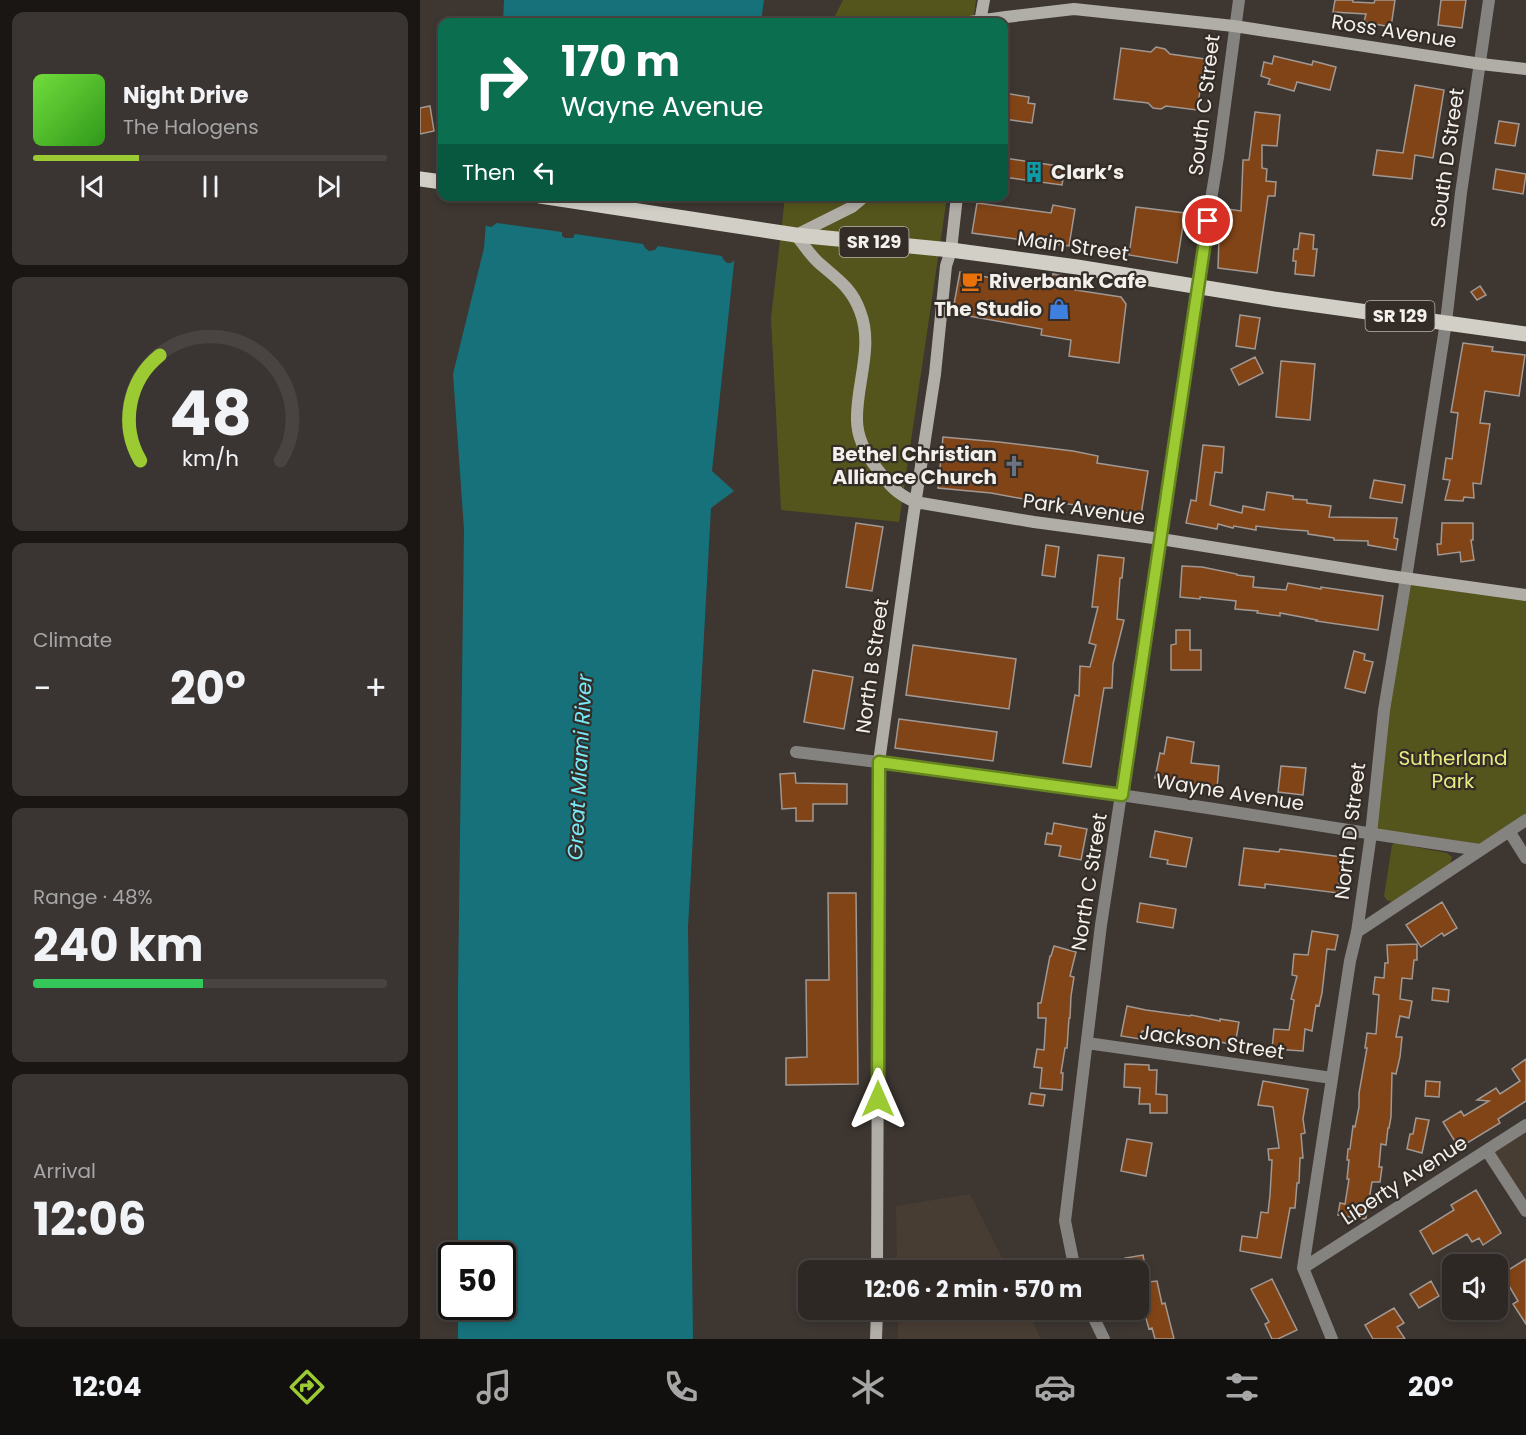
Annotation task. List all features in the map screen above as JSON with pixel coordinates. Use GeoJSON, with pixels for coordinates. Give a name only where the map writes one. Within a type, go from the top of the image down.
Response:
{"type":"FeatureCollection","features":[{"type":"Feature","properties":{"kind":"main road"},"geometry":{"type":"LineString","coordinates":[[978,18],[984,0]]}},
{"type":"Feature","properties":{"kind":"main road"},"geometry":{"type":"LineString","coordinates":[[1059,0],[1074,9]]}},
{"type":"Feature","properties":{"kind":"main road","name":"Ross Avenue"},"geometry":{"type":"LineString","coordinates":[[1007,18],[1074,9],[1234,26],[1526,69]]}},
{"type":"Feature","properties":{"kind":"main road"},"geometry":{"type":"LineString","coordinates":[[420,179],[438,181]]}},
{"type":"Feature","properties":{"kind":"main road","name":"Main Street"},"geometry":{"type":"LineString","coordinates":[[574,201],[789,233],[951,250],[1077,267],[1198,287],[1526,334]]}},
{"type":"Feature","properties":{"kind":"main road"},"geometry":{"type":"LineString","coordinates":[[789,233],[852,207],[859,201]]}},
{"type":"Feature","properties":{"kind":"main road","name":"North B Street"},"geometry":{"type":"LineString","coordinates":[[877,1260],[879,762],[935,374],[946,267],[951,250],[956,201]]}},
{"type":"Feature","properties":{"kind":"main road","name":"Park Avenue"},"geometry":{"type":"LineString","coordinates":[[789,233],[846,286],[860,310],[865,326],[866,343],[857,421],[860,436],[870,460],[898,494],[915,502],[1034,522],[1161,538],[1526,595]]}},
{"type":"Feature","properties":{"kind":"main road"},"geometry":{"type":"LineString","coordinates":[[876,1339],[877,1320]]}},
{"type":"Feature","properties":{"kind":"street","name":"South C Street"},"geometry":{"type":"LineString","coordinates":[[1198,287],[1239,0]]}},
{"type":"Feature","properties":{"kind":"street","name":"South D Street"},"geometry":{"type":"LineString","coordinates":[[1446,322],[1461,193],[1489,0]]}},
{"type":"Feature","properties":{"kind":"street","name":"North C Street"},"geometry":{"type":"LineString","coordinates":[[1073,1260],[1065,1221],[1101,925],[1198,287]]}},
{"type":"Feature","properties":{"kind":"street","name":"North D Street"},"geometry":{"type":"LineString","coordinates":[[1332,1339],[1304,1268],[1350,961],[1357,932],[1371,834],[1384,710],[1446,322]]}},
{"type":"Feature","properties":{"kind":"street","name":"Wayne Avenue"},"geometry":{"type":"LineString","coordinates":[[796,752],[1122,795],[1480,849]]}},
{"type":"Feature","properties":{"kind":"street"},"geometry":{"type":"LineString","coordinates":[[1357,932],[1526,820]]}},
{"type":"Feature","properties":{"kind":"street"},"geometry":{"type":"LineString","coordinates":[[1509,831],[1526,858]]}},
{"type":"Feature","properties":{"kind":"street","name":"Jackson Street"},"geometry":{"type":"LineString","coordinates":[[1087,1043],[1332,1078]]}},
{"type":"Feature","properties":{"kind":"street","name":"Liberty Avenue"},"geometry":{"type":"LineString","coordinates":[[1304,1268],[1526,1125]]}},
{"type":"Feature","properties":{"kind":"street"},"geometry":{"type":"LineString","coordinates":[[1487,1151],[1526,1211]]}},
{"type":"Feature","properties":{"kind":"street"},"geometry":{"type":"LineString","coordinates":[[1095,1320],[1104,1339]]}},
{"type":"Feature","properties":{"kind":"shaded area"},"geometry":{"type":"Polygon","coordinates":[[[1526,1125],[1526,1211],[1487,1151],[1526,1125]]]}},
{"type":"Feature","properties":{"kind":"shaded area"},"geometry":{"type":"Polygon","coordinates":[[[970,1194],[1003,1260],[897,1260],[896,1206],[970,1194]]]}},
{"type":"Feature","properties":{"kind":"shaded area"},"geometry":{"type":"Polygon","coordinates":[[[898,1320],[1032,1320],[1041,1339],[898,1339],[898,1320]]]}},
{"type":"Feature","properties":{"kind":"green space"},"geometry":{"type":"Polygon","coordinates":[[[843,0],[976,0],[974,18],[834,18],[843,0]]]}},
{"type":"Feature","properties":{"kind":"green space"},"geometry":{"type":"Polygon","coordinates":[[[785,201],[946,201],[899,522],[781,510],[771,318],[785,201]]]}},
{"type":"Feature","properties":{"kind":"green space","name":"Sutherland Park"},"geometry":{"type":"Polygon","coordinates":[[[1406,578],[1526,595],[1526,820],[1480,850],[1371,834],[1406,578]]]}},
{"type":"Feature","properties":{"kind":"green space"},"geometry":{"type":"Polygon","coordinates":[[[1395,843],[1447,853],[1452,857],[1450,864],[1392,902],[1384,896],[1392,845],[1395,843]]]}},
{"type":"Feature","properties":{"kind":"water"},"geometry":{"type":"Polygon","coordinates":[[[504,0],[764,0],[762,18],[503,18],[504,0]]]}},
{"type":"Feature","properties":{"kind":"water","name":"Great Miami River"},"geometry":{"type":"Polygon","coordinates":[[[488,201],[741,201],[712,471],[734,491],[711,508],[688,927],[693,1339],[458,1339],[458,1320],[516,1320],[516,1242],[458,1242],[458,989],[464,529],[453,374],[484,248],[488,201]]]}},
{"type":"Feature","properties":{"kind":"pier"},"geometry":{"type":"Polygon","coordinates":[[[485,201],[743,201],[737,258],[731,263],[727,263],[722,256],[658,246],[655,250],[649,251],[643,244],[575,234],[573,238],[565,238],[562,232],[497,223],[491,227],[483,223],[485,201]]]}},
{"type":"Feature","properties":{"kind":"building"},"geometry":{"type":"Polygon","coordinates":[[[1335,0],[1374,3],[1375,0],[1395,0],[1391,27],[1364,22],[1366,14],[1333,12],[1335,0]]]}},
{"type":"Feature","properties":{"kind":"building"},"geometry":{"type":"Polygon","coordinates":[[[1441,0],[1466,0],[1462,28],[1438,25],[1441,0]]]}},
{"type":"Feature","properties":{"kind":"building"},"geometry":{"type":"Polygon","coordinates":[[[1156,47],[1165,49],[1170,54],[1205,59],[1197,110],[1166,106],[1161,109],[1153,108],[1148,103],[1114,99],[1121,48],[1151,52],[1156,47]]]}},
{"type":"Feature","properties":{"kind":"building"},"geometry":{"type":"Polygon","coordinates":[[[1274,56],[1312,65],[1313,61],[1336,67],[1330,90],[1297,82],[1294,91],[1268,84],[1270,79],[1261,76],[1264,62],[1272,64],[1274,56]]]}},
{"type":"Feature","properties":{"kind":"building"},"geometry":{"type":"Polygon","coordinates":[[[1415,85],[1444,90],[1433,158],[1415,155],[1412,179],[1373,175],[1377,150],[1403,153],[1415,85]]]}},
{"type":"Feature","properties":{"kind":"building"},"geometry":{"type":"Polygon","coordinates":[[[1008,94],[1029,97],[1028,103],[1035,104],[1032,123],[1008,120],[1008,94]]]}},
{"type":"Feature","properties":{"kind":"building"},"geometry":{"type":"Polygon","coordinates":[[[430,106],[434,131],[420,134],[420,108],[430,106]]]}},
{"type":"Feature","properties":{"kind":"building"},"geometry":{"type":"Polygon","coordinates":[[[1255,112],[1280,115],[1277,146],[1262,145],[1262,168],[1267,169],[1266,181],[1276,182],[1275,196],[1268,196],[1257,273],[1218,268],[1219,238],[1223,239],[1228,209],[1241,211],[1243,160],[1249,160],[1255,112]]]}},
{"type":"Feature","properties":{"kind":"building"},"geometry":{"type":"Polygon","coordinates":[[[1499,121],[1519,124],[1515,146],[1495,143],[1499,121]]]}},
{"type":"Feature","properties":{"kind":"building","name":"Clark’s"},"geometry":{"type":"Polygon","coordinates":[[[1008,159],[1065,167],[1062,185],[1008,178],[1008,159]]]}},
{"type":"Feature","properties":{"kind":"building"},"geometry":{"type":"Polygon","coordinates":[[[1496,169],[1526,174],[1523,194],[1493,189],[1496,169]]]}},
{"type":"Feature","properties":{"kind":"building"},"geometry":{"type":"Polygon","coordinates":[[[977,203],[1051,213],[1053,205],[1075,209],[1069,246],[972,233],[977,203]]]}},
{"type":"Feature","properties":{"kind":"building"},"geometry":{"type":"Polygon","coordinates":[[[1136,207],[1185,213],[1177,263],[1129,255],[1136,207]]]}},
{"type":"Feature","properties":{"kind":"building"},"geometry":{"type":"Polygon","coordinates":[[[1300,233],[1314,235],[1313,249],[1317,249],[1314,276],[1295,274],[1294,249],[1298,249],[1300,233]]]}},
{"type":"Feature","properties":{"kind":"building"},"geometry":{"type":"Polygon","coordinates":[[[960,272],[1050,289],[1053,274],[1078,279],[1075,290],[1121,297],[1126,304],[1119,363],[1069,356],[1071,340],[1041,335],[1042,329],[952,315],[960,272]]]}},
{"type":"Feature","properties":{"kind":"building"},"geometry":{"type":"Polygon","coordinates":[[[1480,286],[1486,295],[1477,300],[1471,292],[1480,286]]]}},
{"type":"Feature","properties":{"kind":"building"},"geometry":{"type":"Polygon","coordinates":[[[1240,315],[1260,318],[1255,349],[1236,346],[1240,315]]]}},
{"type":"Feature","properties":{"kind":"building"},"geometry":{"type":"Polygon","coordinates":[[[1463,343],[1493,347],[1492,351],[1525,355],[1519,396],[1485,391],[1480,423],[1490,424],[1481,484],[1473,483],[1474,498],[1464,497],[1463,501],[1445,500],[1450,480],[1443,479],[1446,458],[1452,459],[1458,413],[1451,412],[1463,343]]]}},
{"type":"Feature","properties":{"kind":"building"},"geometry":{"type":"Polygon","coordinates":[[[1255,357],[1263,373],[1239,385],[1231,369],[1255,357]]]}},
{"type":"Feature","properties":{"kind":"building"},"geometry":{"type":"Polygon","coordinates":[[[1281,361],[1315,364],[1310,420],[1276,417],[1281,361]]]}},
{"type":"Feature","properties":{"kind":"building"},"geometry":{"type":"Polygon","coordinates":[[[943,437],[1073,451],[1098,456],[1097,463],[1148,471],[1141,515],[1029,498],[1029,500],[991,493],[938,488],[943,437]]]}},
{"type":"Feature","properties":{"kind":"building"},"geometry":{"type":"Polygon","coordinates":[[[1203,445],[1224,447],[1222,473],[1215,472],[1210,505],[1242,513],[1243,506],[1264,510],[1267,492],[1293,496],[1293,499],[1307,500],[1307,503],[1331,506],[1329,517],[1397,518],[1394,538],[1398,539],[1396,550],[1368,545],[1368,541],[1334,540],[1334,538],[1308,534],[1308,531],[1256,526],[1256,530],[1218,524],[1217,529],[1186,523],[1191,500],[1196,501],[1203,445]]]}},
{"type":"Feature","properties":{"kind":"building"},"geometry":{"type":"Polygon","coordinates":[[[1374,480],[1405,485],[1402,503],[1370,498],[1374,480]]]}},
{"type":"Feature","properties":{"kind":"building"},"geometry":{"type":"Polygon","coordinates":[[[856,523],[883,527],[872,591],[846,587],[856,523]]]}},
{"type":"Feature","properties":{"kind":"building"},"geometry":{"type":"Polygon","coordinates":[[[1442,523],[1473,523],[1473,540],[1471,540],[1474,560],[1461,562],[1460,552],[1438,555],[1437,544],[1441,544],[1442,523]]]}},
{"type":"Feature","properties":{"kind":"building"},"geometry":{"type":"Polygon","coordinates":[[[1046,545],[1059,547],[1055,577],[1042,575],[1046,545]]]}},
{"type":"Feature","properties":{"kind":"building"},"geometry":{"type":"Polygon","coordinates":[[[1098,555],[1124,558],[1117,619],[1124,620],[1113,664],[1112,688],[1104,688],[1091,767],[1063,763],[1075,695],[1079,696],[1080,666],[1090,667],[1096,645],[1089,643],[1098,607],[1092,607],[1098,555]]]}},
{"type":"Feature","properties":{"kind":"building"},"geometry":{"type":"Polygon","coordinates":[[[1182,566],[1202,567],[1254,577],[1253,587],[1286,590],[1288,583],[1383,596],[1378,630],[1280,613],[1280,616],[1235,609],[1236,601],[1180,597],[1182,566]]]}},
{"type":"Feature","properties":{"kind":"building"},"geometry":{"type":"Polygon","coordinates":[[[1176,630],[1190,630],[1190,650],[1201,650],[1201,670],[1171,670],[1171,645],[1176,644],[1176,630]]]}},
{"type":"Feature","properties":{"kind":"building"},"geometry":{"type":"Polygon","coordinates":[[[913,645],[1016,659],[1009,709],[906,695],[913,645]]]}},
{"type":"Feature","properties":{"kind":"building"},"geometry":{"type":"Polygon","coordinates":[[[1354,651],[1365,654],[1364,660],[1373,662],[1365,693],[1345,688],[1354,651]]]}},
{"type":"Feature","properties":{"kind":"building"},"geometry":{"type":"Polygon","coordinates":[[[813,670],[853,677],[844,729],[804,722],[813,670]]]}},
{"type":"Feature","properties":{"kind":"building"},"geometry":{"type":"Polygon","coordinates":[[[899,719],[997,732],[993,761],[895,748],[899,719]]]}},
{"type":"Feature","properties":{"kind":"building"},"geometry":{"type":"Polygon","coordinates":[[[1167,737],[1194,742],[1191,763],[1219,766],[1217,788],[1193,786],[1155,778],[1160,753],[1164,754],[1167,737]]]}},
{"type":"Feature","properties":{"kind":"building"},"geometry":{"type":"Polygon","coordinates":[[[1281,766],[1306,768],[1303,795],[1278,792],[1281,766]]]}},
{"type":"Feature","properties":{"kind":"building"},"geometry":{"type":"Polygon","coordinates":[[[795,773],[796,783],[847,784],[847,804],[813,804],[813,821],[796,821],[796,808],[782,809],[780,774],[795,773]]]}},
{"type":"Feature","properties":{"kind":"building"},"geometry":{"type":"Polygon","coordinates":[[[1054,823],[1087,829],[1081,860],[1059,856],[1061,846],[1045,844],[1047,833],[1052,834],[1054,823]]]}},
{"type":"Feature","properties":{"kind":"building"},"geometry":{"type":"Polygon","coordinates":[[[1155,831],[1192,838],[1186,867],[1167,864],[1168,860],[1150,857],[1155,831]]]}},
{"type":"Feature","properties":{"kind":"building"},"geometry":{"type":"Polygon","coordinates":[[[1244,848],[1279,852],[1280,849],[1342,857],[1338,893],[1265,884],[1265,888],[1239,885],[1244,848]]]}},
{"type":"Feature","properties":{"kind":"building"},"geometry":{"type":"Polygon","coordinates":[[[828,893],[856,893],[858,1084],[786,1085],[786,1058],[807,1057],[806,980],[829,980],[828,893]]]}},
{"type":"Feature","properties":{"kind":"building"},"geometry":{"type":"Polygon","coordinates":[[[1442,902],[1457,928],[1444,936],[1442,933],[1421,947],[1406,925],[1442,902]]]}},
{"type":"Feature","properties":{"kind":"building"},"geometry":{"type":"Polygon","coordinates":[[[1140,903],[1176,909],[1173,928],[1137,922],[1140,903]]]}},
{"type":"Feature","properties":{"kind":"building"},"geometry":{"type":"Polygon","coordinates":[[[1312,931],[1338,935],[1335,950],[1327,949],[1322,993],[1319,1006],[1316,1005],[1312,1031],[1305,1029],[1303,1051],[1272,1049],[1274,1029],[1289,1030],[1294,1000],[1291,999],[1297,976],[1292,975],[1294,954],[1308,955],[1312,931]]]}},
{"type":"Feature","properties":{"kind":"building"},"geometry":{"type":"Polygon","coordinates":[[[1417,944],[1417,960],[1414,960],[1412,979],[1402,978],[1400,999],[1412,1001],[1409,1018],[1400,1016],[1396,1037],[1402,1037],[1400,1057],[1396,1074],[1392,1073],[1391,1117],[1386,1145],[1381,1144],[1380,1182],[1372,1182],[1366,1218],[1338,1215],[1340,1203],[1345,1204],[1349,1179],[1347,1179],[1348,1149],[1350,1149],[1353,1126],[1355,1127],[1359,1107],[1367,1033],[1376,1034],[1379,995],[1373,994],[1375,977],[1384,978],[1385,963],[1388,963],[1387,945],[1417,944]]]}},
{"type":"Feature","properties":{"kind":"building"},"geometry":{"type":"Polygon","coordinates":[[[1054,946],[1076,952],[1070,976],[1074,977],[1067,1048],[1065,1048],[1061,1073],[1063,1073],[1062,1090],[1040,1088],[1042,1068],[1034,1067],[1037,1049],[1044,1050],[1046,1018],[1038,1018],[1038,1003],[1041,1003],[1054,946]]]}},
{"type":"Feature","properties":{"kind":"building"},"geometry":{"type":"Polygon","coordinates":[[[1433,988],[1449,990],[1448,1002],[1432,1000],[1433,988]]]}},
{"type":"Feature","properties":{"kind":"building"},"geometry":{"type":"Polygon","coordinates":[[[1127,1006],[1239,1022],[1235,1045],[1176,1033],[1176,1035],[1142,1031],[1140,1039],[1121,1036],[1127,1006]]]}},
{"type":"Feature","properties":{"kind":"building"},"geometry":{"type":"Polygon","coordinates":[[[1526,1059],[1526,1101],[1498,1119],[1500,1123],[1459,1148],[1443,1122],[1461,1111],[1464,1116],[1489,1101],[1477,1100],[1496,1088],[1500,1094],[1520,1081],[1512,1069],[1526,1059]]]}},
{"type":"Feature","properties":{"kind":"building"},"geometry":{"type":"Polygon","coordinates":[[[1125,1064],[1149,1065],[1149,1070],[1157,1070],[1156,1094],[1167,1095],[1167,1113],[1150,1113],[1150,1104],[1139,1104],[1140,1088],[1124,1087],[1125,1064]]]}},
{"type":"Feature","properties":{"kind":"building"},"geometry":{"type":"Polygon","coordinates":[[[1263,1081],[1308,1089],[1303,1119],[1305,1133],[1301,1134],[1303,1158],[1300,1158],[1295,1208],[1290,1208],[1281,1258],[1240,1251],[1242,1236],[1257,1238],[1261,1212],[1268,1213],[1272,1160],[1269,1160],[1268,1149],[1279,1148],[1273,1107],[1258,1105],[1263,1081]]]}},
{"type":"Feature","properties":{"kind":"building"},"geometry":{"type":"Polygon","coordinates":[[[1426,1081],[1440,1082],[1439,1097],[1425,1096],[1426,1081]]]}},
{"type":"Feature","properties":{"kind":"building"},"geometry":{"type":"Polygon","coordinates":[[[1031,1093],[1045,1095],[1043,1106],[1029,1104],[1031,1093]]]}},
{"type":"Feature","properties":{"kind":"building"},"geometry":{"type":"Polygon","coordinates":[[[1416,1118],[1429,1120],[1422,1153],[1407,1149],[1416,1118]]]}},
{"type":"Feature","properties":{"kind":"building"},"geometry":{"type":"Polygon","coordinates":[[[1127,1139],[1152,1143],[1146,1176],[1121,1171],[1127,1139]]]}},
{"type":"Feature","properties":{"kind":"building"},"geometry":{"type":"Polygon","coordinates":[[[1476,1190],[1501,1233],[1483,1245],[1479,1238],[1472,1242],[1467,1234],[1433,1254],[1420,1231],[1454,1210],[1451,1205],[1476,1190]]]}},
{"type":"Feature","properties":{"kind":"building"},"geometry":{"type":"Polygon","coordinates":[[[1143,1255],[1144,1260],[1125,1260],[1125,1258],[1143,1255]]]}},
{"type":"Feature","properties":{"kind":"building"},"geometry":{"type":"Polygon","coordinates":[[[1526,1259],[1526,1324],[1513,1304],[1518,1301],[1508,1284],[1508,1270],[1526,1259]]]}},
{"type":"Feature","properties":{"kind":"building"},"geometry":{"type":"Polygon","coordinates":[[[1272,1279],[1297,1330],[1278,1339],[1272,1339],[1265,1324],[1269,1322],[1251,1289],[1272,1279]]]}},
{"type":"Feature","properties":{"kind":"building"},"geometry":{"type":"Polygon","coordinates":[[[1157,1281],[1174,1339],[1155,1339],[1152,1328],[1149,1329],[1146,1320],[1149,1320],[1149,1282],[1157,1281]]]}},
{"type":"Feature","properties":{"kind":"building"},"geometry":{"type":"Polygon","coordinates":[[[1431,1281],[1439,1296],[1419,1308],[1410,1294],[1431,1281]]]}},
{"type":"Feature","properties":{"kind":"building"},"geometry":{"type":"Polygon","coordinates":[[[1394,1308],[1404,1323],[1397,1327],[1405,1339],[1373,1339],[1365,1325],[1394,1308]]]}},
{"type":"Feature","properties":{"kind":"place","name":"Clark’s"},"geometry":{"type":"Point","coordinates":[1034,172]}},
{"type":"Feature","properties":{"kind":"place","name":"Riverbank Cafe"},"geometry":{"type":"Point","coordinates":[972,281]}},
{"type":"Feature","properties":{"kind":"place","name":"The Studio"},"geometry":{"type":"Point","coordinates":[1059,309]}},
{"type":"Feature","properties":{"kind":"place","name":"Bethel Christian Alliance Church"},"geometry":{"type":"Point","coordinates":[1014,466]}},
{"type":"Feature","properties":{"kind":"route"},"geometry":{"type":"LineString","coordinates":[[878,1099],[879,762],[1122,795],[1208,221]]}}]}
